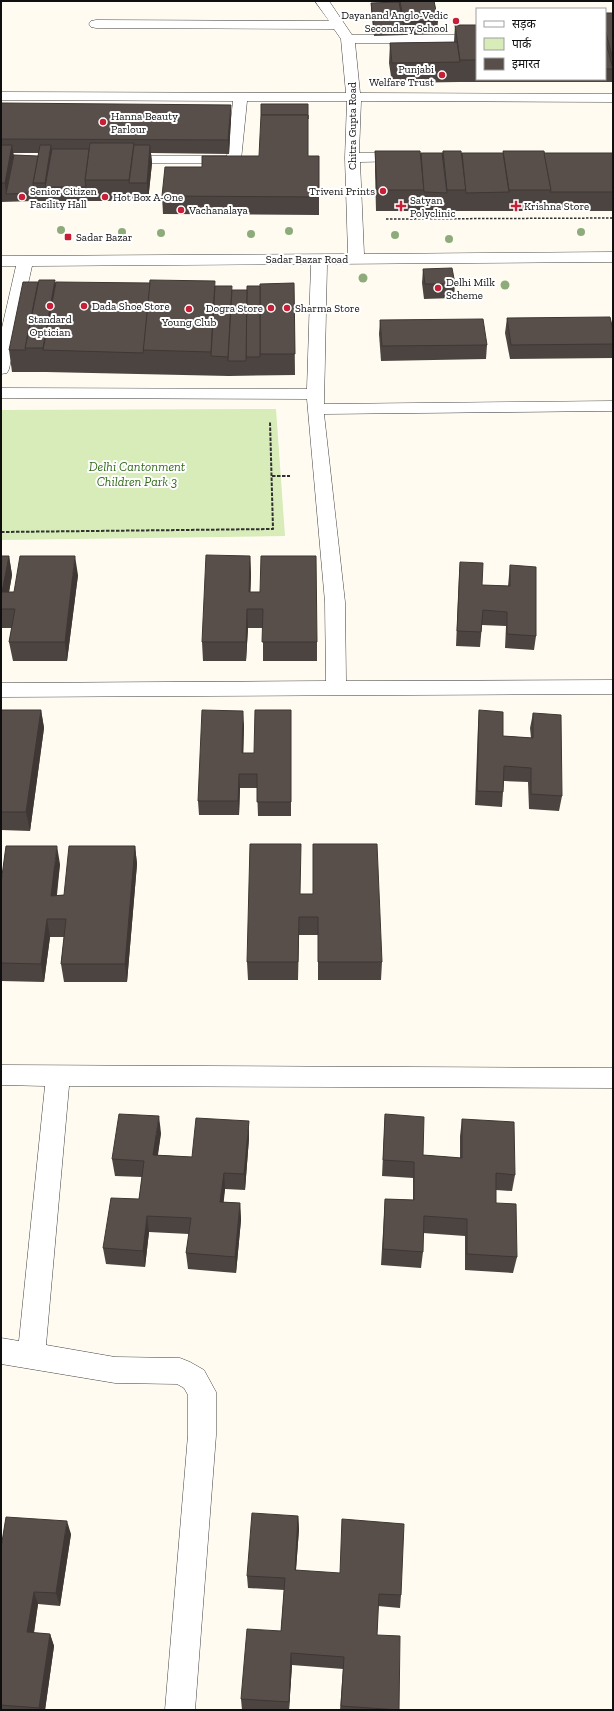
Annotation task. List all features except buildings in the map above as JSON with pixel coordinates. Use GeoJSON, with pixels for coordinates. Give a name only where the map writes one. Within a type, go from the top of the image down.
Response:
{"type":"FeatureCollection","features":[{"type":"Feature","properties":{"kind":"street","name":"Chitra Gupta Road"},"geometry":{"type":"LineString","coordinates":[[322,1],[340,25],[348,39],[354,98],[352,158],[356,259]]}},
{"type":"Feature","properties":{"kind":"street"},"geometry":{"type":"LineString","coordinates":[[96,24],[340,25]]}},
{"type":"Feature","properties":{"kind":"street"},"geometry":{"type":"LineString","coordinates":[[348,39],[476,39]]}},
{"type":"Feature","properties":{"kind":"street"},"geometry":{"type":"LineString","coordinates":[[1,96],[240,98],[613,98]]}},
{"type":"Feature","properties":{"kind":"street"},"geometry":{"type":"LineString","coordinates":[[110,159],[234,160],[240,98]]}},
{"type":"Feature","properties":{"kind":"street"},"geometry":{"type":"LineString","coordinates":[[352,158],[415,157]]}},
{"type":"Feature","properties":{"kind":"street","name":"Sadar Bazar Road"},"geometry":{"type":"LineString","coordinates":[[1,261],[613,257]]}},
{"type":"Feature","properties":{"kind":"street"},"geometry":{"type":"LineString","coordinates":[[319,259],[315,402],[335,602],[336,688]]}},
{"type":"Feature","properties":{"kind":"street"},"geometry":{"type":"LineString","coordinates":[[1,369],[25,261]]}},
{"type":"Feature","properties":{"kind":"street"},"geometry":{"type":"LineString","coordinates":[[1,394],[315,402],[613,406]]}},
{"type":"Feature","properties":{"kind":"street"},"geometry":{"type":"LineString","coordinates":[[1,690],[613,687]]}},
{"type":"Feature","properties":{"kind":"street"},"geometry":{"type":"LineString","coordinates":[[1,1075],[613,1078]]}},
{"type":"Feature","properties":{"kind":"street"},"geometry":{"type":"LineString","coordinates":[[31,1356],[58,1075]]}},
{"type":"Feature","properties":{"kind":"street"},"geometry":{"type":"LineString","coordinates":[[1,1351],[115,1370],[180,1371],[194,1379],[202,1392],[202,1435],[180,1710]]}},
{"type":"Feature","properties":{"kind":"path"},"geometry":{"type":"LineString","coordinates":[[354,219],[613,218]]}},
{"type":"Feature","properties":{"kind":"path"},"geometry":{"type":"LineString","coordinates":[[1,532],[273,530],[272,476]]}},
{"type":"Feature","properties":{"kind":"green space","name":"Delhi Cantonment Children Park 3"},"geometry":{"type":"Polygon","coordinates":[[[276,409],[285,536],[1,540],[1,410],[276,409]]]}},
{"type":"Feature","properties":{"kind":"place","name":"Dayanand Anglo-Vedic Secondary School"},"geometry":{"type":"Point","coordinates":[456,21]}},
{"type":"Feature","properties":{"kind":"place","name":"Punjabi Welfare Trust"},"geometry":{"type":"Point","coordinates":[442,75]}},
{"type":"Feature","properties":{"kind":"place","name":"Hanna Beauty Parlour"},"geometry":{"type":"Point","coordinates":[103,122]}},
{"type":"Feature","properties":{"kind":"place","name":"Triveni Prints"},"geometry":{"type":"Point","coordinates":[383,191]}},
{"type":"Feature","properties":{"kind":"place","name":"Senior Citizen Facility Hall"},"geometry":{"type":"Point","coordinates":[22,197]}},
{"type":"Feature","properties":{"kind":"place","name":"Hot Box A-One"},"geometry":{"type":"Point","coordinates":[105,197]}},
{"type":"Feature","properties":{"kind":"place","name":"Satyan Polyclinic"},"geometry":{"type":"Point","coordinates":[401,206]}},
{"type":"Feature","properties":{"kind":"place","name":"Krishna Store"},"geometry":{"type":"Point","coordinates":[516,206]}},
{"type":"Feature","properties":{"kind":"place","name":"Vachanalaya"},"geometry":{"type":"Point","coordinates":[181,210]}},
{"type":"Feature","properties":{"kind":"place","name":"Sadar Bazar"},"geometry":{"type":"Point","coordinates":[68,237]}},
{"type":"Feature","properties":{"kind":"place","name":"Delhi Milk Scheme"},"geometry":{"type":"Point","coordinates":[438,288]}},
{"type":"Feature","properties":{"kind":"place","name":"Standard Optician"},"geometry":{"type":"Point","coordinates":[50,306]}},
{"type":"Feature","properties":{"kind":"place","name":"Dada Shoe Store"},"geometry":{"type":"Point","coordinates":[84,306]}},
{"type":"Feature","properties":{"kind":"place","name":"Dogra Store"},"geometry":{"type":"Point","coordinates":[271,308]}},
{"type":"Feature","properties":{"kind":"place","name":"Sharma Store"},"geometry":{"type":"Point","coordinates":[287,308]}},
{"type":"Feature","properties":{"kind":"place","name":"Young Club"},"geometry":{"type":"Point","coordinates":[189,309]}}]}
